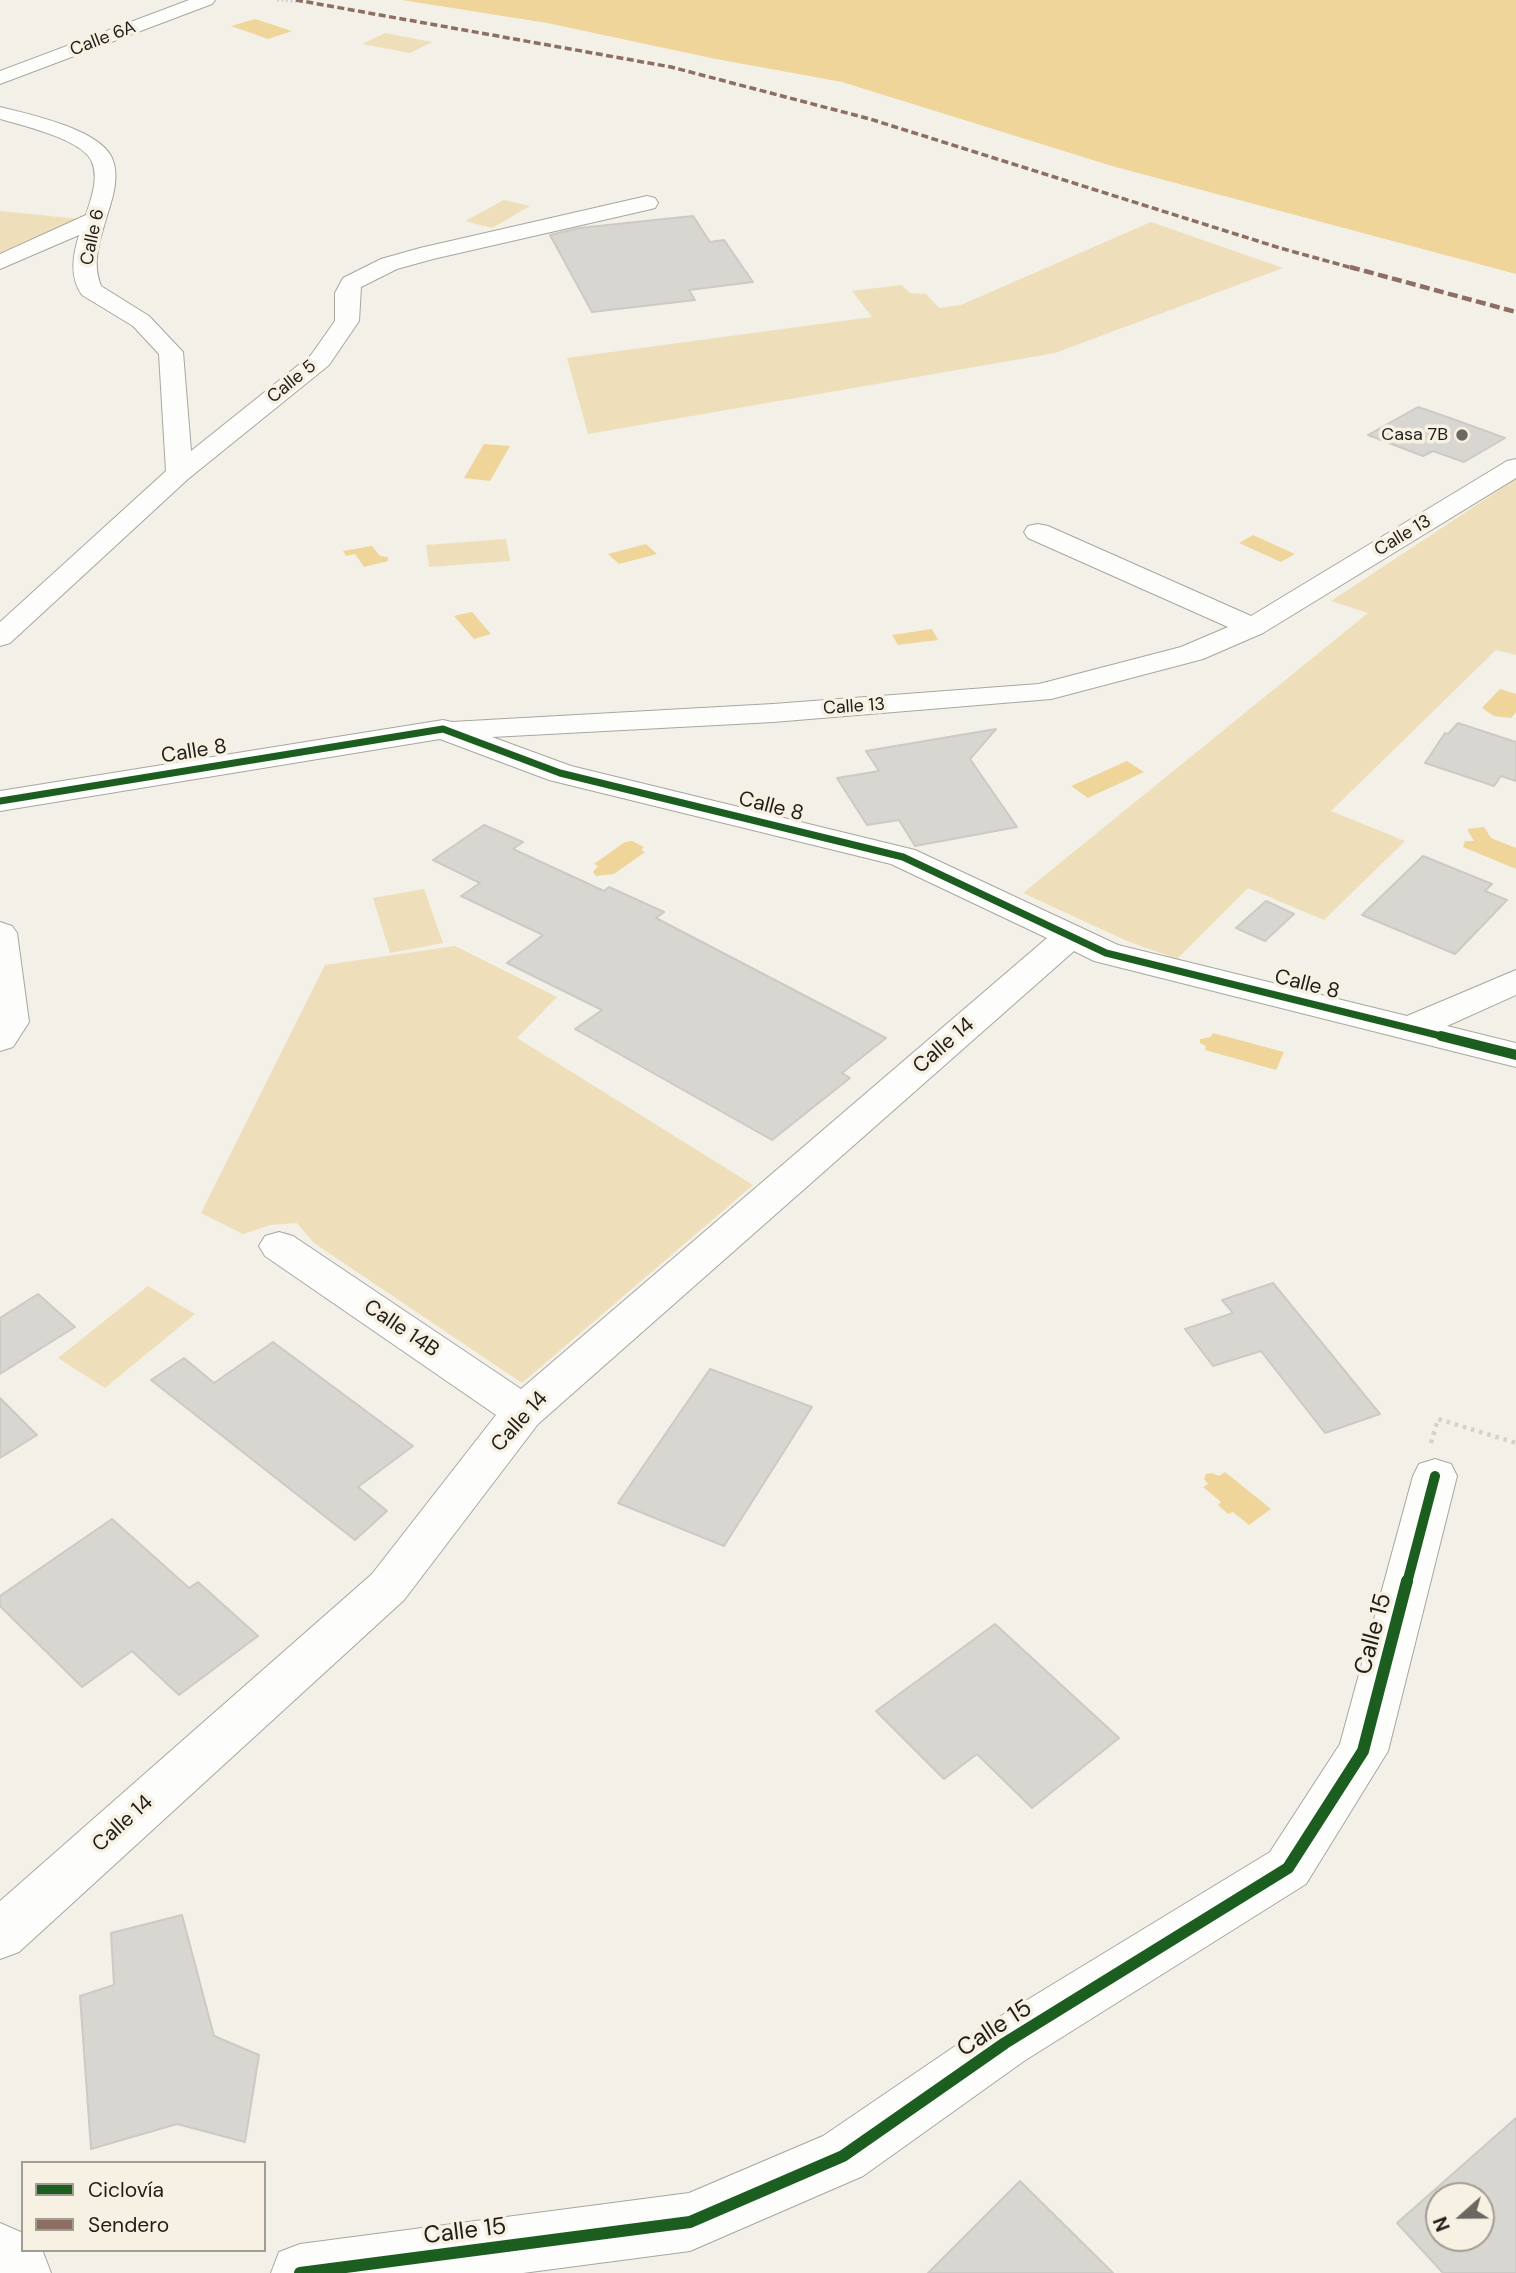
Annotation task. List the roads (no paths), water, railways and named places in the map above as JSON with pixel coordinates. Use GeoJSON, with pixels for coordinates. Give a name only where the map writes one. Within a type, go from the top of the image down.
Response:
{"type":"FeatureCollection","features":[{"type":"Feature","properties":{"kind":"street","name":"Calle 6A"},"geometry":{"type":"LineString","coordinates":[[0,78],[206,0]]}},
{"type":"Feature","properties":{"kind":"street","name":"Calle 6"},"geometry":{"type":"LineString","coordinates":[[0,113],[34,123],[94,147],[104,162],[106,187],[93,220],[83,265],[90,290],[142,321],[171,352],[179,473]]}},
{"type":"Feature","properties":{"kind":"street","name":"Calle 5"},"geometry":{"type":"LineString","coordinates":[[0,637],[179,473],[320,360],[346,321],[347,293],[351,283],[389,264],[428,253],[647,202]]}},
{"type":"Feature","properties":{"kind":"street"},"geometry":{"type":"LineString","coordinates":[[0,262],[93,220]]}},
{"type":"Feature","properties":{"kind":"street","name":"Calle 13"},"geometry":{"type":"LineString","coordinates":[[443,729],[773,713],[1040,693],[1192,653],[1254,627],[1516,467]]}},
{"type":"Feature","properties":{"kind":"street"},"geometry":{"type":"LineString","coordinates":[[1038,532],[1254,627]]}},
{"type":"Feature","properties":{"kind":"street","name":"Calle 8"},"geometry":{"type":"LineString","coordinates":[[0,801],[443,729],[560,773],[903,857],[1107,953],[1516,1055]]}},
{"type":"Feature","properties":{"kind":"street"},"geometry":{"type":"LineString","coordinates":[[0,933],[11,1022],[0,1039]]}},
{"type":"Feature","properties":{"kind":"street","name":"Calle 14"},"geometry":{"type":"LineString","coordinates":[[0,1935],[388,1587],[523,1412],[1069,937]]}},
{"type":"Feature","properties":{"kind":"street"},"geometry":{"type":"LineString","coordinates":[[1409,1028],[1516,981]]}},
{"type":"Feature","properties":{"kind":"street","name":"Calle 14B"},"geometry":{"type":"LineString","coordinates":[[279,1246],[523,1412]]}},
{"type":"Feature","properties":{"kind":"street","name":"Calle 15"},"geometry":{"type":"LineString","coordinates":[[300,2273],[690,2222],[843,2156],[1005,2043],[1288,1868],[1363,1751],[1435,1476]]}},
{"type":"Feature","properties":{"kind":"street"},"geometry":{"type":"LineString","coordinates":[[0,2252],[22,2273]]}},
{"type":"Feature","properties":{"kind":"place","name":"Casa 7B"},"geometry":{"type":"Point","coordinates":[1462,435]}}]}
